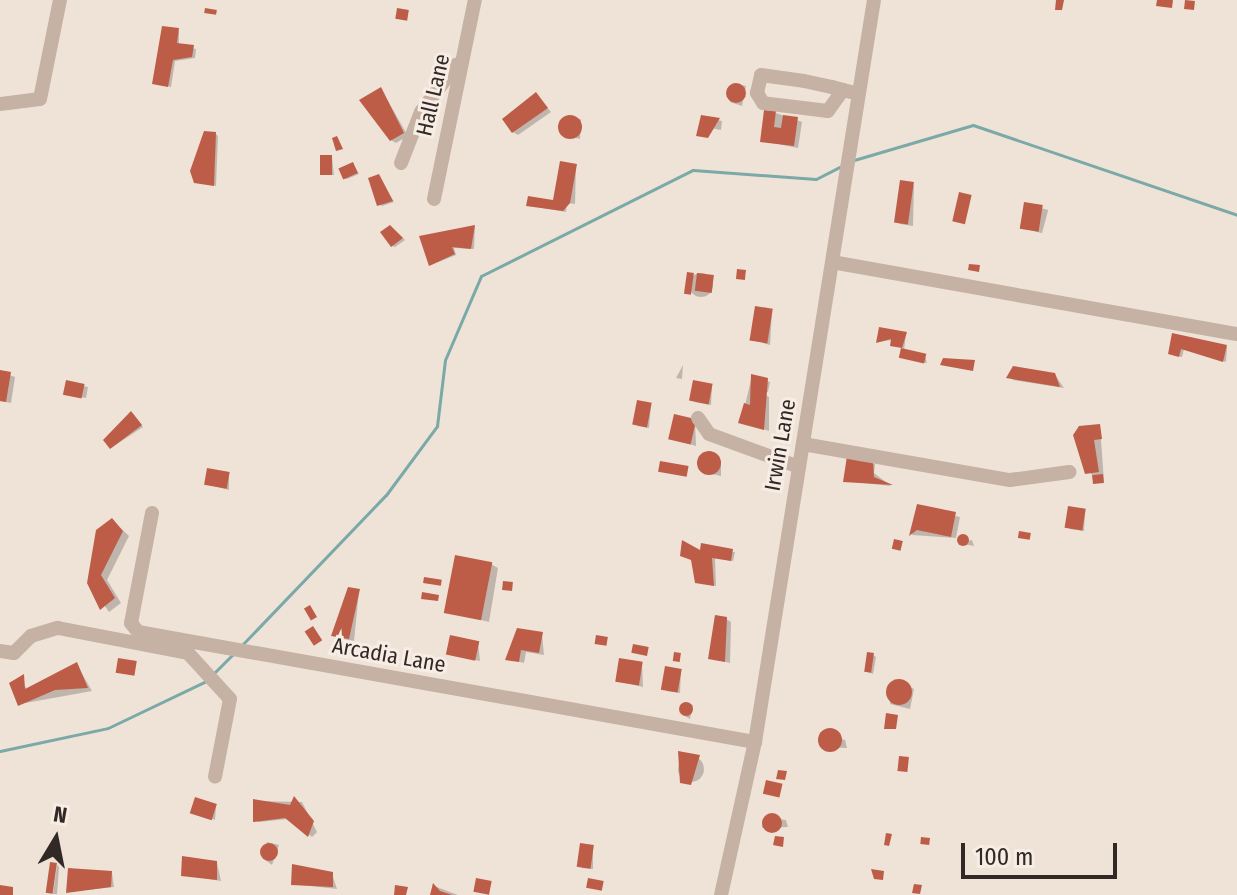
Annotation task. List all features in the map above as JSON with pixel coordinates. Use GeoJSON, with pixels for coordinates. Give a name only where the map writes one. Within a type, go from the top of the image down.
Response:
{"type":"FeatureCollection","features":[{"type":"Feature","properties":{"kind":"street"},"geometry":{"type":"LineString","coordinates":[[0,104],[40,99],[60,0]]}},
{"type":"Feature","properties":{"kind":"street","name":"Hall Lane"},"geometry":{"type":"LineString","coordinates":[[434,199],[475,0]]}},
{"type":"Feature","properties":{"kind":"street","name":"Irwin Lane"},"geometry":{"type":"LineString","coordinates":[[721,895],[755,742],[874,0]]}},
{"type":"Feature","properties":{"kind":"street"},"geometry":{"type":"LineString","coordinates":[[401,163],[421,112],[462,59]]}},
{"type":"Feature","properties":{"kind":"street"},"geometry":{"type":"LineString","coordinates":[[843,90],[828,111],[763,103],[757,93],[761,75],[843,90],[859,94]]}},
{"type":"Feature","properties":{"kind":"street"},"geometry":{"type":"LineString","coordinates":[[832,262],[1237,334]]}},
{"type":"Feature","properties":{"kind":"street"},"geometry":{"type":"LineString","coordinates":[[698,418],[709,434],[799,467]]}},
{"type":"Feature","properties":{"kind":"street"},"geometry":{"type":"LineString","coordinates":[[803,444],[1010,480],[1069,472]]}},
{"type":"Feature","properties":{"kind":"street","name":"Arcadia Lane"},"geometry":{"type":"LineString","coordinates":[[152,513],[131,623],[138,632],[755,742]]}},
{"type":"Feature","properties":{"kind":"street"},"geometry":{"type":"LineString","coordinates":[[0,651],[14,653],[31,636],[58,628],[165,647],[205,668],[230,699],[215,777]]}},
{"type":"Feature","properties":{"kind":"building"},"geometry":{"type":"Polygon","coordinates":[[[1056,0],[1064,0],[1062,10],[1055,10],[1056,0]]]}},
{"type":"Feature","properties":{"kind":"building"},"geometry":{"type":"Polygon","coordinates":[[[1157,0],[1173,0],[1172,8],[1156,6],[1157,0]]]}},
{"type":"Feature","properties":{"kind":"building"},"geometry":{"type":"Polygon","coordinates":[[[1185,0],[1195,1],[1194,10],[1184,9],[1185,0]]]}},
{"type":"Feature","properties":{"kind":"building"},"geometry":{"type":"Polygon","coordinates":[[[205,8],[217,10],[216,15],[204,13],[205,8]]]}},
{"type":"Feature","properties":{"kind":"building"},"geometry":{"type":"Polygon","coordinates":[[[397,8],[409,10],[407,21],[395,19],[397,8]]]}},
{"type":"Feature","properties":{"kind":"building"},"geometry":{"type":"Polygon","coordinates":[[[162,26],[179,28],[177,43],[194,45],[192,57],[173,60],[168,87],[152,84],[162,26]]]}},
{"type":"Feature","properties":{"kind":"building"},"geometry":{"type":"Polygon","coordinates":[[[736,83],[743,86],[746,93],[743,100],[736,103],[729,100],[726,93],[729,86],[736,83]]]}},
{"type":"Feature","properties":{"kind":"building"},"geometry":{"type":"Polygon","coordinates":[[[381,87],[404,133],[390,141],[359,100],[381,87]]]}},
{"type":"Feature","properties":{"kind":"building"},"geometry":{"type":"Polygon","coordinates":[[[536,92],[548,108],[512,133],[502,119],[536,92]]]}},
{"type":"Feature","properties":{"kind":"building"},"geometry":{"type":"Polygon","coordinates":[[[764,110],[776,111],[774,127],[781,128],[783,115],[798,117],[794,146],[760,142],[764,110]]]}},
{"type":"Feature","properties":{"kind":"building"},"geometry":{"type":"Polygon","coordinates":[[[570,115],[578,119],[582,127],[578,135],[570,139],[562,135],[558,127],[562,119],[570,115]]]}},
{"type":"Feature","properties":{"kind":"building"},"geometry":{"type":"Polygon","coordinates":[[[701,115],[720,118],[708,138],[696,136],[701,115]]]}},
{"type":"Feature","properties":{"kind":"building"},"geometry":{"type":"Polygon","coordinates":[[[204,131],[216,132],[214,186],[194,183],[190,171],[204,131]]]}},
{"type":"Feature","properties":{"kind":"building"},"geometry":{"type":"Polygon","coordinates":[[[337,136],[343,149],[336,151],[332,138],[337,136]]]}},
{"type":"Feature","properties":{"kind":"building"},"geometry":{"type":"Polygon","coordinates":[[[320,155],[332,155],[332,175],[320,175],[320,155]]]}},
{"type":"Feature","properties":{"kind":"building"},"geometry":{"type":"Polygon","coordinates":[[[560,161],[577,164],[570,203],[563,211],[526,206],[528,196],[553,200],[560,161]]]}},
{"type":"Feature","properties":{"kind":"building"},"geometry":{"type":"Polygon","coordinates":[[[353,162],[358,173],[343,179],[338,169],[353,162]]]}},
{"type":"Feature","properties":{"kind":"building"},"geometry":{"type":"Polygon","coordinates":[[[379,174],[393,201],[377,206],[368,178],[379,174]]]}},
{"type":"Feature","properties":{"kind":"building"},"geometry":{"type":"Polygon","coordinates":[[[900,180],[914,182],[908,225],[894,223],[900,180]]]}},
{"type":"Feature","properties":{"kind":"building"},"geometry":{"type":"Polygon","coordinates":[[[959,192],[972,195],[965,224],[952,221],[959,192]]]}},
{"type":"Feature","properties":{"kind":"building"},"geometry":{"type":"Polygon","coordinates":[[[1024,202],[1043,205],[1039,232],[1020,229],[1024,202]]]}},
{"type":"Feature","properties":{"kind":"building"},"geometry":{"type":"Polygon","coordinates":[[[390,225],[403,238],[391,247],[380,232],[390,225]]]}},
{"type":"Feature","properties":{"kind":"building"},"geometry":{"type":"Polygon","coordinates":[[[475,225],[471,249],[452,247],[455,254],[429,266],[419,236],[475,225]]]}},
{"type":"Feature","properties":{"kind":"building"},"geometry":{"type":"Polygon","coordinates":[[[969,264],[980,265],[979,272],[968,270],[969,264]]]}},
{"type":"Feature","properties":{"kind":"building"},"geometry":{"type":"Polygon","coordinates":[[[737,269],[746,270],[745,280],[736,279],[737,269]]]}},
{"type":"Feature","properties":{"kind":"building"},"geometry":{"type":"Polygon","coordinates":[[[687,272],[694,273],[691,295],[684,294],[687,272]]]}},
{"type":"Feature","properties":{"kind":"building"},"geometry":{"type":"Polygon","coordinates":[[[697,273],[714,275],[712,293],[695,291],[697,273]]]}},
{"type":"Feature","properties":{"kind":"building"},"geometry":{"type":"Polygon","coordinates":[[[755,306],[773,309],[767,343],[750,341],[755,306]]]}},
{"type":"Feature","properties":{"kind":"building"},"geometry":{"type":"Polygon","coordinates":[[[879,327],[907,332],[902,348],[890,346],[891,339],[876,343],[879,327]]]}},
{"type":"Feature","properties":{"kind":"building"},"geometry":{"type":"Polygon","coordinates":[[[1172,333],[1227,345],[1223,362],[1181,349],[1179,357],[1168,354],[1172,333]]]}},
{"type":"Feature","properties":{"kind":"building"},"geometry":{"type":"Polygon","coordinates":[[[901,348],[926,354],[924,364],[899,358],[901,348]]]}},
{"type":"Feature","properties":{"kind":"building"},"geometry":{"type":"Polygon","coordinates":[[[943,358],[975,360],[973,371],[940,365],[943,358]]]}},
{"type":"Feature","properties":{"kind":"building"},"geometry":{"type":"Polygon","coordinates":[[[1013,366],[1055,373],[1060,387],[1006,378],[1013,366]]]}},
{"type":"Feature","properties":{"kind":"building"},"geometry":{"type":"Polygon","coordinates":[[[0,370],[11,372],[6,402],[0,401],[0,370]]]}},
{"type":"Feature","properties":{"kind":"building"},"geometry":{"type":"Polygon","coordinates":[[[751,374],[768,378],[764,430],[738,423],[744,403],[750,405],[751,374]]]}},
{"type":"Feature","properties":{"kind":"building"},"geometry":{"type":"Polygon","coordinates":[[[66,380],[85,384],[81,399],[63,395],[66,380]]]}},
{"type":"Feature","properties":{"kind":"building"},"geometry":{"type":"Polygon","coordinates":[[[693,380],[713,384],[709,404],[689,401],[693,380]]]}},
{"type":"Feature","properties":{"kind":"building"},"geometry":{"type":"Polygon","coordinates":[[[637,400],[652,403],[647,427],[632,425],[637,400]]]}},
{"type":"Feature","properties":{"kind":"building"},"geometry":{"type":"Polygon","coordinates":[[[131,411],[142,425],[110,449],[103,440],[131,411]]]}},
{"type":"Feature","properties":{"kind":"building"},"geometry":{"type":"Polygon","coordinates":[[[674,414],[696,419],[691,445],[668,439],[674,414]]]}},
{"type":"Feature","properties":{"kind":"building"},"geometry":{"type":"Polygon","coordinates":[[[1100,424],[1102,439],[1094,440],[1099,472],[1085,474],[1073,435],[1079,426],[1100,424]]]}},
{"type":"Feature","properties":{"kind":"building"},"geometry":{"type":"Polygon","coordinates":[[[709,451],[720,458],[721,463],[714,474],[709,475],[698,468],[697,463],[704,452],[709,451]]]}},
{"type":"Feature","properties":{"kind":"building"},"geometry":{"type":"Polygon","coordinates":[[[847,456],[873,460],[874,477],[893,485],[843,482],[847,456]]]}},
{"type":"Feature","properties":{"kind":"building"},"geometry":{"type":"Polygon","coordinates":[[[660,461],[689,466],[687,477],[658,472],[660,461]]]}},
{"type":"Feature","properties":{"kind":"building"},"geometry":{"type":"Polygon","coordinates":[[[207,468],[230,472],[227,489],[204,485],[207,468]]]}},
{"type":"Feature","properties":{"kind":"building"},"geometry":{"type":"Polygon","coordinates":[[[1103,474],[1104,483],[1093,484],[1092,475],[1103,474]]]}},
{"type":"Feature","properties":{"kind":"building"},"geometry":{"type":"Polygon","coordinates":[[[917,504],[956,512],[951,537],[917,530],[909,536],[917,504]]]}},
{"type":"Feature","properties":{"kind":"building"},"geometry":{"type":"Polygon","coordinates":[[[1068,506],[1086,509],[1082,531],[1065,528],[1068,506]]]}},
{"type":"Feature","properties":{"kind":"building"},"geometry":{"type":"Polygon","coordinates":[[[112,518],[123,531],[101,575],[115,598],[100,610],[87,583],[96,530],[112,518]]]}},
{"type":"Feature","properties":{"kind":"building"},"geometry":{"type":"Polygon","coordinates":[[[1019,531],[1031,533],[1030,540],[1018,538],[1019,531]]]}},
{"type":"Feature","properties":{"kind":"building"},"geometry":{"type":"Polygon","coordinates":[[[958,535],[968,535],[968,545],[958,545],[958,535]]]}},
{"type":"Feature","properties":{"kind":"building"},"geometry":{"type":"Polygon","coordinates":[[[894,539],[903,541],[901,551],[892,549],[894,539]]]}},
{"type":"Feature","properties":{"kind":"building"},"geometry":{"type":"Polygon","coordinates":[[[682,540],[700,550],[701,543],[733,549],[731,561],[712,558],[714,586],[695,583],[691,560],[680,556],[682,540]]]}},
{"type":"Feature","properties":{"kind":"building"},"geometry":{"type":"Polygon","coordinates":[[[455,555],[492,562],[481,620],[444,613],[455,555]]]}},
{"type":"Feature","properties":{"kind":"building"},"geometry":{"type":"Polygon","coordinates":[[[424,577],[442,580],[441,586],[423,583],[424,577]]]}},
{"type":"Feature","properties":{"kind":"building"},"geometry":{"type":"Polygon","coordinates":[[[503,581],[513,582],[512,591],[502,590],[503,581]]]}},
{"type":"Feature","properties":{"kind":"building"},"geometry":{"type":"Polygon","coordinates":[[[348,587],[360,589],[349,639],[331,636],[348,587]]]}},
{"type":"Feature","properties":{"kind":"building"},"geometry":{"type":"Polygon","coordinates":[[[422,592],[439,595],[438,601],[421,599],[422,592]]]}},
{"type":"Feature","properties":{"kind":"building"},"geometry":{"type":"Polygon","coordinates":[[[310,605],[317,617],[311,621],[304,608],[310,605]]]}},
{"type":"Feature","properties":{"kind":"building"},"geometry":{"type":"Polygon","coordinates":[[[715,615],[727,617],[725,662],[708,659],[715,615]]]}},
{"type":"Feature","properties":{"kind":"building"},"geometry":{"type":"Polygon","coordinates":[[[313,626],[322,640],[314,646],[305,631],[313,626]]]}},
{"type":"Feature","properties":{"kind":"building"},"geometry":{"type":"Polygon","coordinates":[[[517,628],[543,632],[539,653],[521,650],[519,662],[505,660],[517,628]]]}},
{"type":"Feature","properties":{"kind":"building"},"geometry":{"type":"Polygon","coordinates":[[[450,635],[479,641],[475,661],[446,655],[450,635]]]}},
{"type":"Feature","properties":{"kind":"building"},"geometry":{"type":"Polygon","coordinates":[[[596,635],[608,637],[606,646],[595,644],[596,635]]]}},
{"type":"Feature","properties":{"kind":"building"},"geometry":{"type":"Polygon","coordinates":[[[633,644],[649,647],[647,656],[631,653],[633,644]]]}},
{"type":"Feature","properties":{"kind":"building"},"geometry":{"type":"Polygon","coordinates":[[[674,652],[681,653],[680,662],[673,661],[674,652]]]}},
{"type":"Feature","properties":{"kind":"building"},"geometry":{"type":"Polygon","coordinates":[[[867,652],[874,653],[871,673],[864,672],[867,652]]]}},
{"type":"Feature","properties":{"kind":"building"},"geometry":{"type":"Polygon","coordinates":[[[118,658],[137,661],[134,676],[116,673],[118,658]]]}},
{"type":"Feature","properties":{"kind":"building"},"geometry":{"type":"Polygon","coordinates":[[[619,658],[643,662],[639,685],[615,682],[619,658]]]}},
{"type":"Feature","properties":{"kind":"building"},"geometry":{"type":"Polygon","coordinates":[[[77,662],[88,688],[55,690],[18,706],[9,683],[24,674],[25,689],[77,662]]]}},
{"type":"Feature","properties":{"kind":"building"},"geometry":{"type":"Polygon","coordinates":[[[665,666],[682,669],[678,693],[661,690],[665,666]]]}},
{"type":"Feature","properties":{"kind":"building"},"geometry":{"type":"Polygon","coordinates":[[[899,679],[908,683],[912,692],[908,701],[899,705],[890,701],[886,692],[890,683],[899,679]]]}},
{"type":"Feature","properties":{"kind":"building"},"geometry":{"type":"Polygon","coordinates":[[[686,702],[693,709],[686,716],[679,709],[686,702]]]}},
{"type":"Feature","properties":{"kind":"building"},"geometry":{"type":"Polygon","coordinates":[[[886,713],[898,715],[896,729],[884,729],[886,713]]]}},
{"type":"Feature","properties":{"kind":"building"},"geometry":{"type":"Polygon","coordinates":[[[830,728],[838,732],[842,740],[838,748],[830,752],[822,748],[818,740],[822,732],[830,728]]]}},
{"type":"Feature","properties":{"kind":"building"},"geometry":{"type":"Polygon","coordinates":[[[678,751],[700,755],[691,785],[680,783],[678,751]]]}},
{"type":"Feature","properties":{"kind":"building"},"geometry":{"type":"Polygon","coordinates":[[[899,756],[909,757],[907,772],[897,771],[899,756]]]}},
{"type":"Feature","properties":{"kind":"building"},"geometry":{"type":"Polygon","coordinates":[[[778,770],[787,771],[785,780],[776,779],[778,770]]]}},
{"type":"Feature","properties":{"kind":"building"},"geometry":{"type":"Polygon","coordinates":[[[766,780],[783,784],[779,797],[763,794],[766,780]]]}},
{"type":"Feature","properties":{"kind":"building"},"geometry":{"type":"Polygon","coordinates":[[[294,796],[314,821],[308,837],[285,818],[253,822],[253,799],[290,805],[294,796]]]}},
{"type":"Feature","properties":{"kind":"building"},"geometry":{"type":"Polygon","coordinates":[[[195,797],[217,804],[212,820],[190,813],[195,797]]]}},
{"type":"Feature","properties":{"kind":"building"},"geometry":{"type":"Polygon","coordinates":[[[772,813],[779,816],[782,823],[779,830],[772,833],[765,830],[762,823],[765,816],[772,813]]]}},
{"type":"Feature","properties":{"kind":"building"},"geometry":{"type":"Polygon","coordinates":[[[886,833],[892,834],[889,846],[884,845],[886,833]]]}},
{"type":"Feature","properties":{"kind":"building"},"geometry":{"type":"Polygon","coordinates":[[[775,836],[784,837],[783,847],[773,845],[775,836]]]}},
{"type":"Feature","properties":{"kind":"building"},"geometry":{"type":"Polygon","coordinates":[[[921,837],[930,838],[929,845],[920,844],[921,837]]]}},
{"type":"Feature","properties":{"kind":"building"},"geometry":{"type":"Polygon","coordinates":[[[265,843],[273,843],[278,852],[276,859],[265,861],[260,856],[260,848],[265,843]]]}},
{"type":"Feature","properties":{"kind":"building"},"geometry":{"type":"Polygon","coordinates":[[[580,843],[594,845],[591,869],[577,867],[580,843]]]}},
{"type":"Feature","properties":{"kind":"building"},"geometry":{"type":"Polygon","coordinates":[[[182,856],[217,861],[217,880],[181,876],[182,856]]]}},
{"type":"Feature","properties":{"kind":"building"},"geometry":{"type":"Polygon","coordinates":[[[50,862],[57,863],[53,894],[46,893],[50,862]]]}},
{"type":"Feature","properties":{"kind":"building"},"geometry":{"type":"Polygon","coordinates":[[[292,864],[333,872],[333,887],[291,885],[292,864]]]}},
{"type":"Feature","properties":{"kind":"building"},"geometry":{"type":"Polygon","coordinates":[[[68,868],[112,871],[111,887],[66,893],[68,868]]]}},
{"type":"Feature","properties":{"kind":"building"},"geometry":{"type":"Polygon","coordinates":[[[871,869],[884,871],[883,880],[874,879],[871,869]]]}},
{"type":"Feature","properties":{"kind":"building"},"geometry":{"type":"Polygon","coordinates":[[[476,878],[492,881],[489,895],[473,892],[476,878]]]}},
{"type":"Feature","properties":{"kind":"building"},"geometry":{"type":"Polygon","coordinates":[[[588,878],[604,881],[602,891],[586,888],[588,878]]]}},
{"type":"Feature","properties":{"kind":"building"},"geometry":{"type":"Polygon","coordinates":[[[433,883],[440,891],[452,895],[430,895],[433,883]]]}},
{"type":"Feature","properties":{"kind":"building"},"geometry":{"type":"Polygon","coordinates":[[[914,884],[922,885],[920,894],[912,893],[914,884]]]}},
{"type":"Feature","properties":{"kind":"building"},"geometry":{"type":"Polygon","coordinates":[[[0,885],[13,887],[13,895],[0,895],[0,885]]]}},
{"type":"Feature","properties":{"kind":"building"},"geometry":{"type":"Polygon","coordinates":[[[395,885],[408,887],[406,895],[394,895],[395,885]]]}},
{"type":"Feature","properties":{"kind":"waterway"},"geometry":{"type":"LineString","coordinates":[[854,160],[973,125],[1237,215]]}},
{"type":"Feature","properties":{"kind":"waterway"},"geometry":{"type":"LineString","coordinates":[[241,646],[386,495],[437,426],[445,360],[481,276],[693,170],[816,179],[843,165]]}},
{"type":"Feature","properties":{"kind":"waterway"},"geometry":{"type":"LineString","coordinates":[[213,674],[233,654]]}},
{"type":"Feature","properties":{"kind":"waterway"},"geometry":{"type":"LineString","coordinates":[[0,751],[108,728],[208,680]]}}]}
